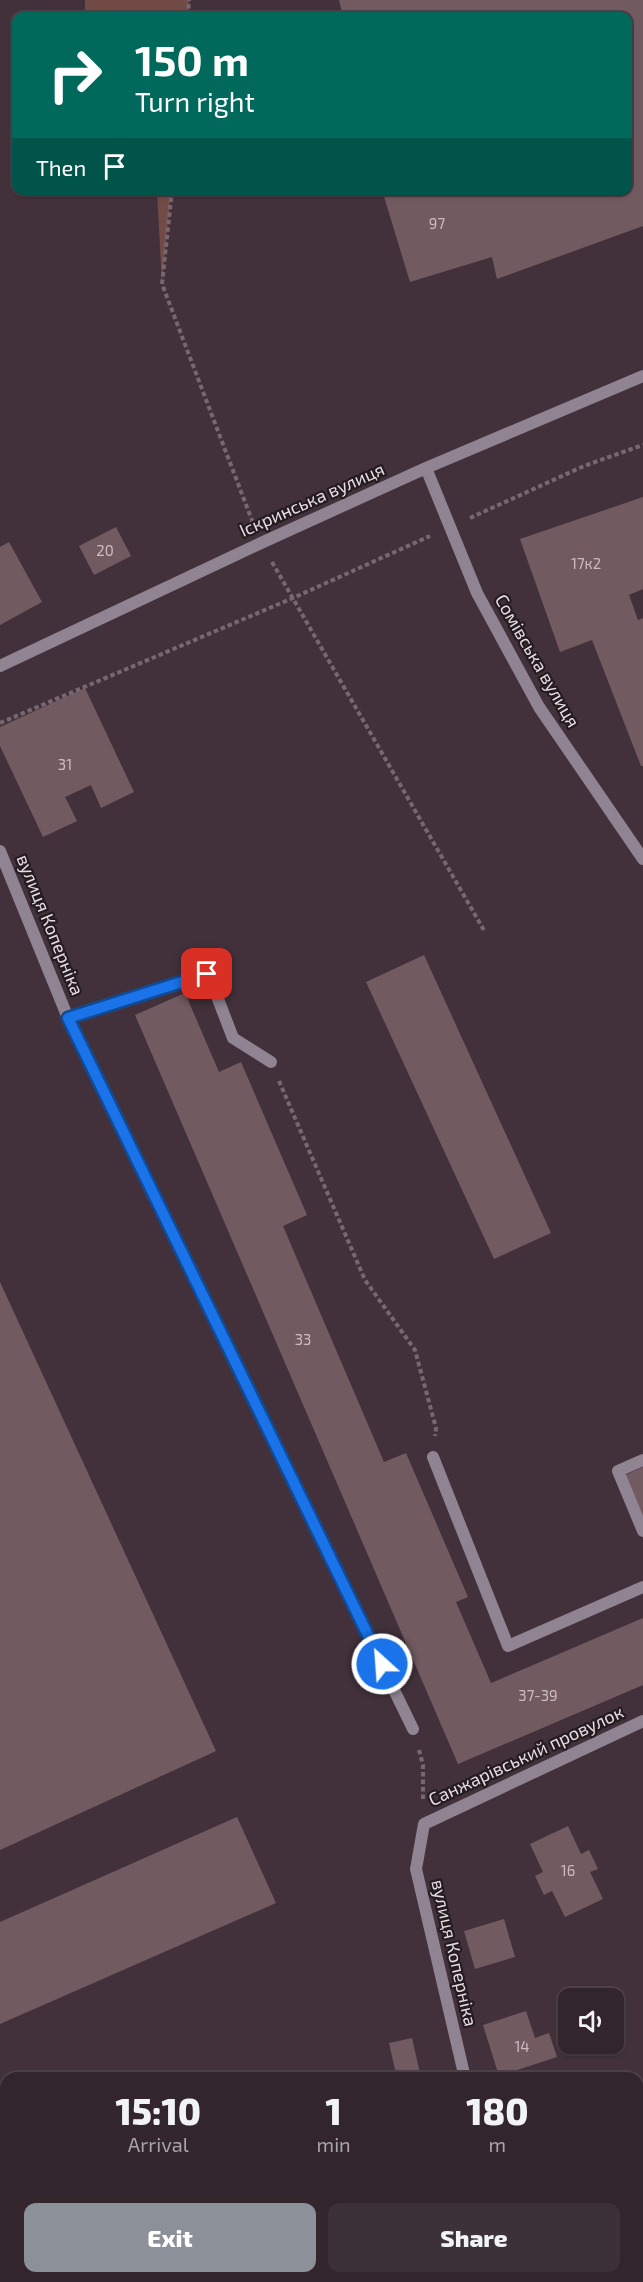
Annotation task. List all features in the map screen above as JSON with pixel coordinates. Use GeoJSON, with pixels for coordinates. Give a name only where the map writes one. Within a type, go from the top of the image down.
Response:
{"type":"FeatureCollection","features":[{"type":"Feature","properties":{"kind":"street","name":"Іскринська вулиця"},"geometry":{"type":"LineString","coordinates":[[0,666],[426,468],[643,376]]}},
{"type":"Feature","properties":{"kind":"street","name":"Сомівська вулиця"},"geometry":{"type":"LineString","coordinates":[[426,468],[477,593],[538,707],[643,859]]}},
{"type":"Feature","properties":{"kind":"street","name":"вулиця Коперніка"},"geometry":{"type":"LineString","coordinates":[[0,851],[68,1018],[413,1729]]}},
{"type":"Feature","properties":{"kind":"street"},"geometry":{"type":"LineString","coordinates":[[68,1018],[207,974],[233,1038],[271,1062]]}},
{"type":"Feature","properties":{"kind":"street"},"geometry":{"type":"LineString","coordinates":[[433,1458],[508,1646],[643,1587]]}},
{"type":"Feature","properties":{"kind":"street"},"geometry":{"type":"LineString","coordinates":[[643,1460],[618,1471],[643,1531]]}},
{"type":"Feature","properties":{"kind":"street","name":"Санжарівський провулок"},"geometry":{"type":"LineString","coordinates":[[424,1824],[643,1720]]}},
{"type":"Feature","properties":{"kind":"street","name":"вулиця Коперніка"},"geometry":{"type":"LineString","coordinates":[[424,1824],[416,1869],[464,2072]]}},
{"type":"Feature","properties":{"kind":"path"},"geometry":{"type":"LineString","coordinates":[[171,195],[162,284],[261,543],[486,932]]}},
{"type":"Feature","properties":{"kind":"path"},"geometry":{"type":"LineString","coordinates":[[0,723],[293,598],[584,466],[643,445]]}},
{"type":"Feature","properties":{"kind":"path"},"geometry":{"type":"LineString","coordinates":[[271,1062],[365,1280],[415,1350],[436,1428],[433,1458]]}},
{"type":"Feature","properties":{"kind":"path"},"geometry":{"type":"LineString","coordinates":[[413,1729],[423,1766],[424,1824]]}},
{"type":"Feature","properties":{"kind":"shaded area"},"geometry":{"type":"Polygon","coordinates":[[[85,0],[189,0],[188,12],[85,12],[85,0]]]}},
{"type":"Feature","properties":{"kind":"shaded area"},"geometry":{"type":"Polygon","coordinates":[[[157,195],[171,195],[162,284],[157,195]]]}},
{"type":"Feature","properties":{"kind":"building"},"geometry":{"type":"Polygon","coordinates":[[[339,0],[643,0],[643,226],[497,279],[492,257],[410,282],[384,195],[632,195],[632,12],[342,12],[339,0]]]}},
{"type":"Feature","properties":{"kind":"building"},"geometry":{"type":"Polygon","coordinates":[[[643,497],[643,589],[629,595],[638,620],[643,618],[643,766],[641,766],[592,640],[560,652],[520,539],[643,497]]]}},
{"type":"Feature","properties":{"kind":"building"},"geometry":{"type":"Polygon","coordinates":[[[116,527],[131,556],[94,575],[79,546],[116,527]]]}},
{"type":"Feature","properties":{"kind":"building"},"geometry":{"type":"Polygon","coordinates":[[[9,542],[42,602],[0,625],[0,547],[9,542]]]}},
{"type":"Feature","properties":{"kind":"building"},"geometry":{"type":"Polygon","coordinates":[[[85,688],[134,792],[101,808],[91,785],[65,797],[77,821],[43,837],[0,746],[0,727],[85,688]]]}},
{"type":"Feature","properties":{"kind":"building"},"geometry":{"type":"Polygon","coordinates":[[[424,955],[551,1233],[494,1259],[366,982],[424,955]]]}},
{"type":"Feature","properties":{"kind":"building"},"geometry":{"type":"Polygon","coordinates":[[[185,993],[219,1072],[241,1062],[307,1215],[283,1226],[384,1462],[406,1453],[468,1597],[456,1602],[491,1683],[643,1618],[643,1685],[458,1764],[135,1015],[185,993]]]}},
{"type":"Feature","properties":{"kind":"building"},"geometry":{"type":"Polygon","coordinates":[[[0,1282],[216,1751],[0,1850],[0,1282]]]}},
{"type":"Feature","properties":{"kind":"building"},"geometry":{"type":"Polygon","coordinates":[[[643,1467],[643,1516],[623,1476],[643,1467]]]}},
{"type":"Feature","properties":{"kind":"building"},"geometry":{"type":"Polygon","coordinates":[[[237,1817],[276,1903],[0,2024],[0,1922],[237,1817]]]}},
{"type":"Feature","properties":{"kind":"building"},"geometry":{"type":"Polygon","coordinates":[[[568,1826],[581,1854],[589,1850],[598,1869],[590,1872],[603,1899],[565,1917],[552,1891],[544,1895],[535,1876],[543,1872],[530,1844],[568,1826]]]}},
{"type":"Feature","properties":{"kind":"building"},"geometry":{"type":"Polygon","coordinates":[[[504,1919],[515,1957],[475,1969],[464,1931],[504,1919]]]}},
{"type":"Feature","properties":{"kind":"building"},"geometry":{"type":"Polygon","coordinates":[[[526,2011],[535,2038],[549,2033],[557,2057],[511,2072],[498,2072],[483,2025],[526,2011]]]}},
{"type":"Feature","properties":{"kind":"building"},"geometry":{"type":"Polygon","coordinates":[[[412,2038],[420,2072],[396,2072],[389,2043],[412,2038]]]}},
{"type":"Feature","properties":{"kind":"route"},"geometry":{"type":"LineString","coordinates":[[207,974],[68,1018],[382,1664]]}}]}
